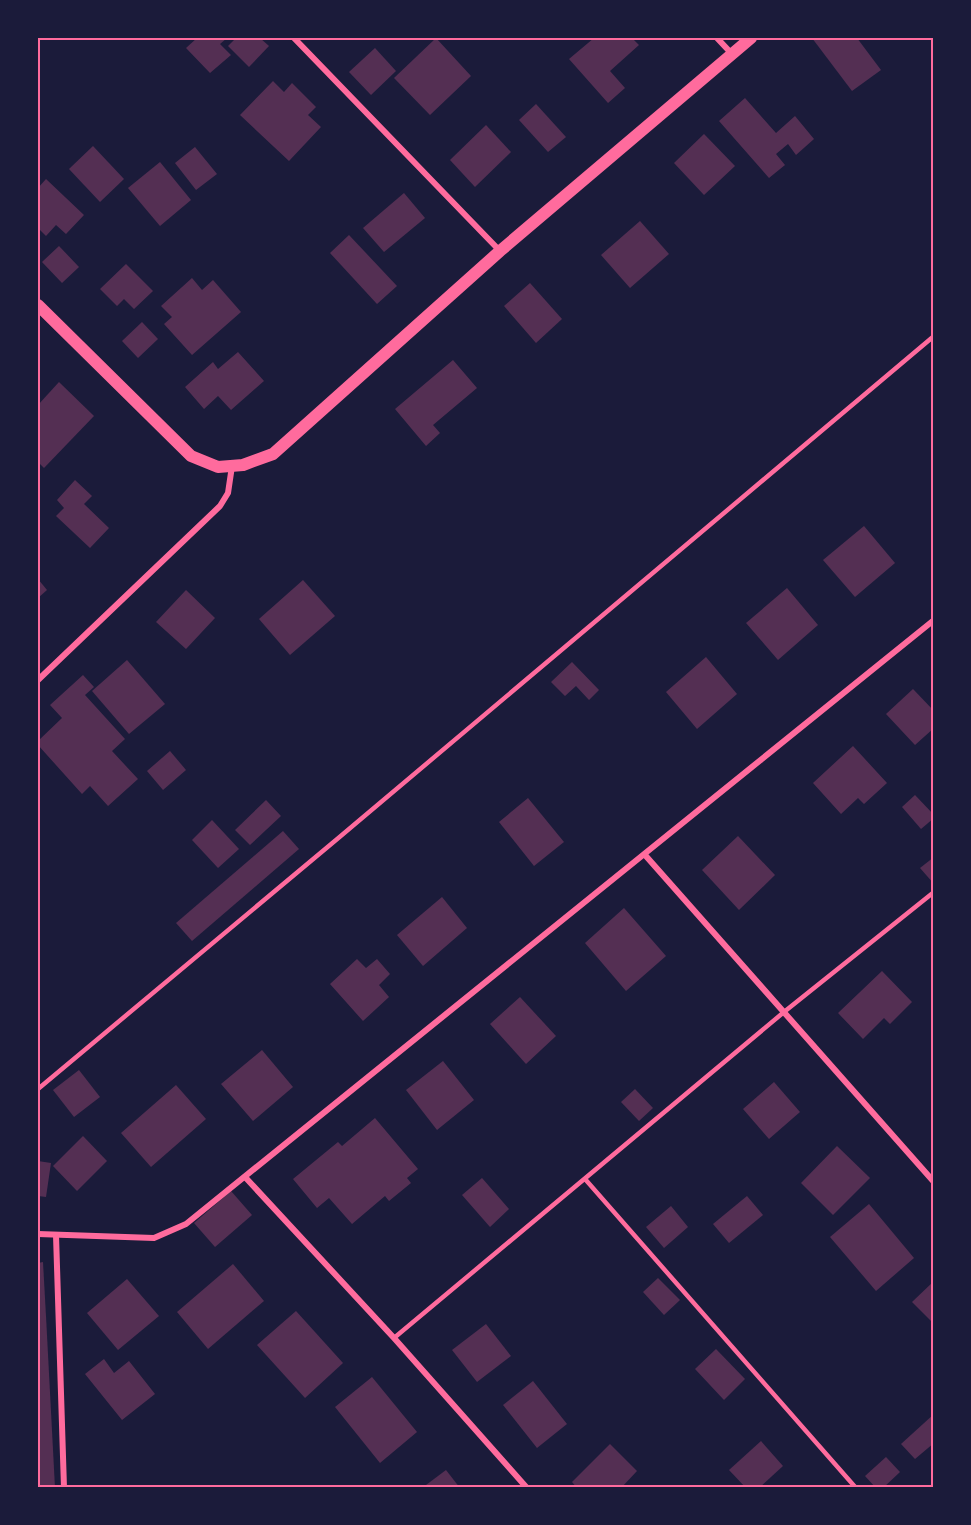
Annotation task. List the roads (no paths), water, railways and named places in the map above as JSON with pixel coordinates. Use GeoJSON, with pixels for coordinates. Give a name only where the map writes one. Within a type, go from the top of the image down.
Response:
{"type":"FeatureCollection","features":[{"type":"Feature","properties":{"kind":"main road"},"geometry":{"type":"LineString","coordinates":[[38,305],[191,456],[219,467],[243,465],[273,454],[500,251],[751,38]]}},
{"type":"Feature","properties":{"kind":"street"},"geometry":{"type":"LineString","coordinates":[[294,38],[500,251]]}},
{"type":"Feature","properties":{"kind":"street"},"geometry":{"type":"LineString","coordinates":[[717,38],[732,54]]}},
{"type":"Feature","properties":{"kind":"street"},"geometry":{"type":"LineString","coordinates":[[38,680],[220,506],[228,493],[232,466]]}},
{"type":"Feature","properties":{"kind":"street"},"geometry":{"type":"LineString","coordinates":[[38,1234],[154,1238],[186,1224],[933,620]]}},
{"type":"Feature","properties":{"kind":"street"},"geometry":{"type":"LineString","coordinates":[[645,855],[933,1182]]}},
{"type":"Feature","properties":{"kind":"street"},"geometry":{"type":"LineString","coordinates":[[244,1177],[394,1338],[527,1488]]}},
{"type":"Feature","properties":{"kind":"street"},"geometry":{"type":"LineString","coordinates":[[56,1235],[64,1488]]}},
{"type":"Feature","properties":{"kind":"lane"},"geometry":{"type":"LineString","coordinates":[[38,1089],[933,336]]}},
{"type":"Feature","properties":{"kind":"lane"},"geometry":{"type":"LineString","coordinates":[[394,1338],[784,1011],[933,892]]}},
{"type":"Feature","properties":{"kind":"lane"},"geometry":{"type":"LineString","coordinates":[[585,1179],[856,1488]]}}]}
